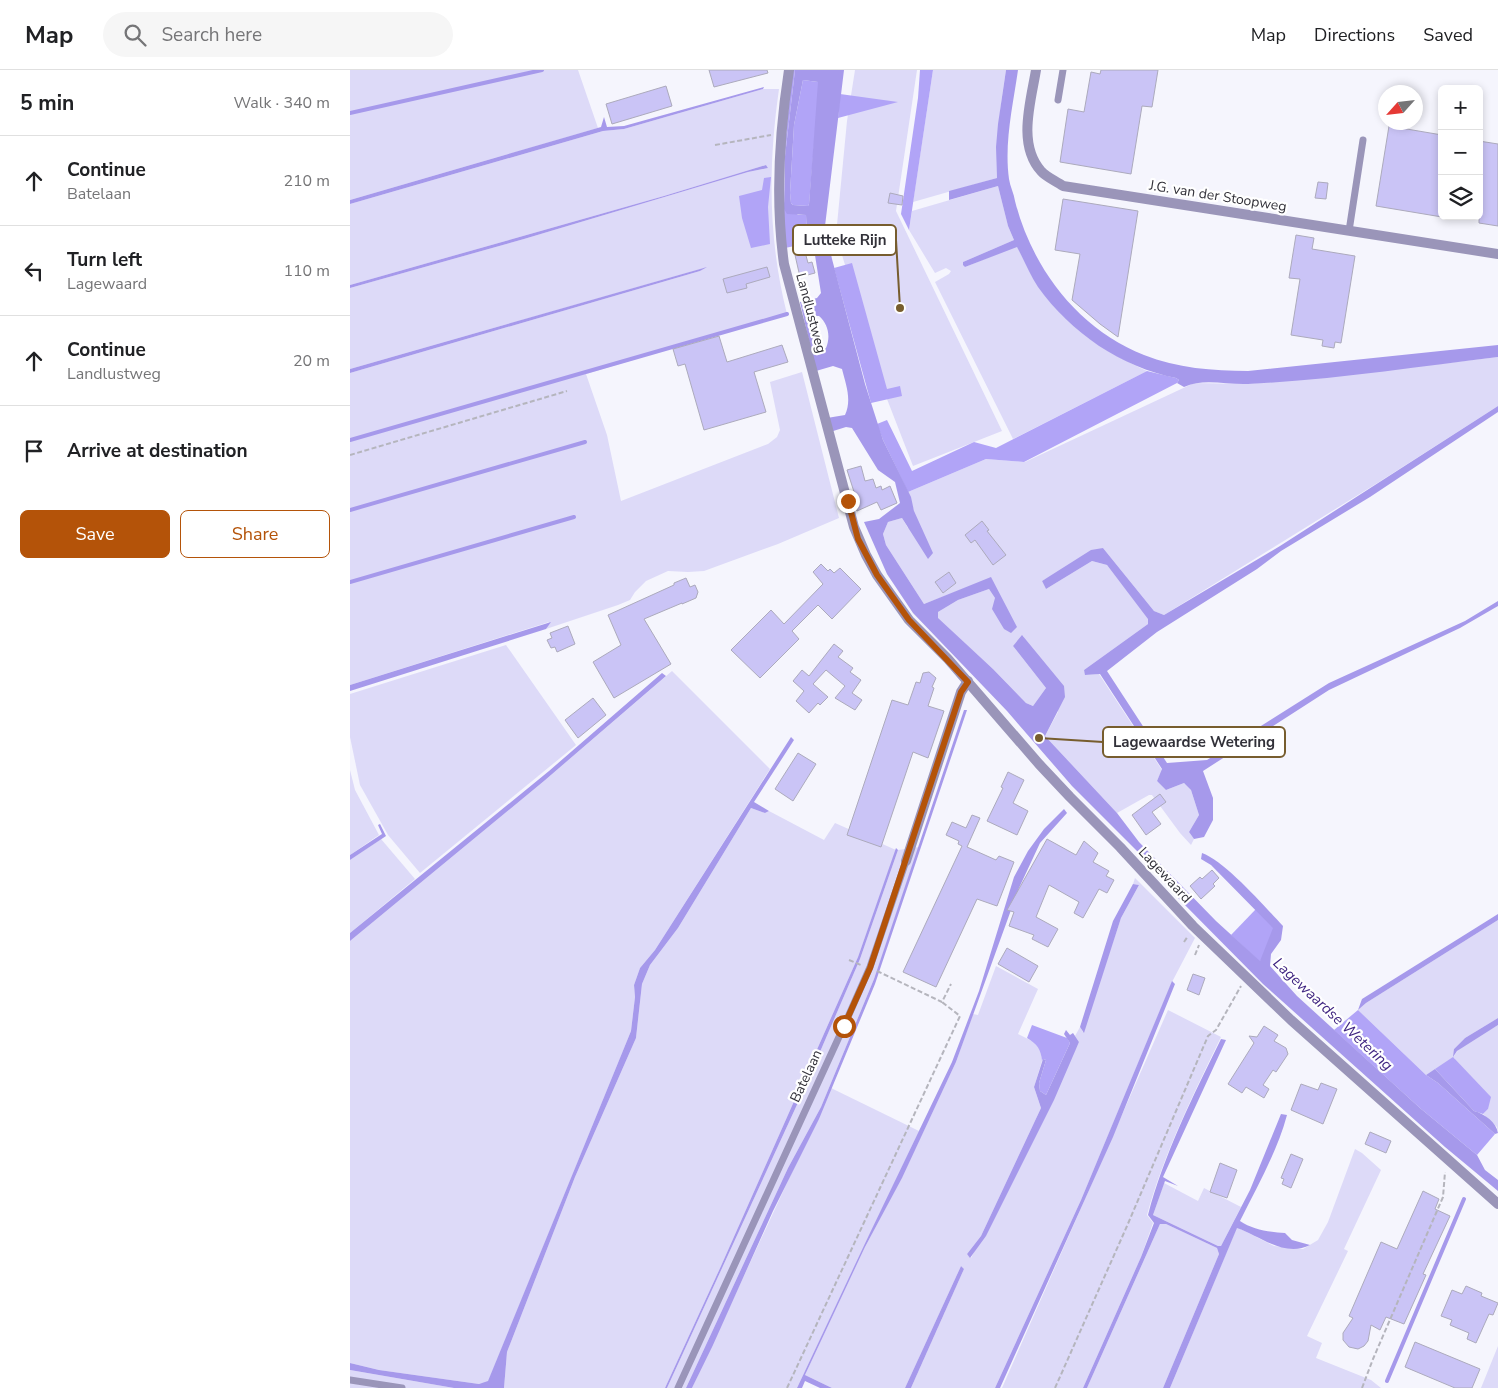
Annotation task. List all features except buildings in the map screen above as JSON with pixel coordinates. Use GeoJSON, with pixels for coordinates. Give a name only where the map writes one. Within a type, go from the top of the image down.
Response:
{"type":"FeatureCollection","features":[{"type":"Feature","properties":{"kind":"street","name":"Landlustweg"},"geometry":{"type":"LineString","coordinates":[[789,70],[780,133],[778,206],[784,264],[854,527]]}},
{"type":"Feature","properties":{"kind":"street","name":"J.G. van der Stoopweg"},"geometry":{"type":"LineString","coordinates":[[1036,70],[1027,129],[1030,152],[1041,171],[1063,186],[1498,254]]}},
{"type":"Feature","properties":{"kind":"street","name":"Lagewaard"},"geometry":{"type":"LineString","coordinates":[[854,527],[877,575],[909,620],[968,682],[1039,764],[1120,847],[1193,926],[1290,1020],[1498,1204]]}},
{"type":"Feature","properties":{"kind":"street","name":"Batelaan"},"geometry":{"type":"LineString","coordinates":[[906,861],[961,692],[968,682]]}},
{"type":"Feature","properties":{"kind":"lane"},"geometry":{"type":"LineString","coordinates":[[1058,100],[1062,70]]}},
{"type":"Feature","properties":{"kind":"lane"},"geometry":{"type":"LineString","coordinates":[[1349,231],[1363,140]]}},
{"type":"Feature","properties":{"kind":"lane","name":"Batelaan"},"geometry":{"type":"LineString","coordinates":[[678,1388],[852,1010],[870,968],[906,861]]}},
{"type":"Feature","properties":{"kind":"lane"},"geometry":{"type":"LineString","coordinates":[[350,1380],[402,1388]]}},
{"type":"Feature","properties":{"kind":"path"},"geometry":{"type":"LineString","coordinates":[[715,145],[780,133]]}},
{"type":"Feature","properties":{"kind":"path"},"geometry":{"type":"LineString","coordinates":[[350,455],[567,391]]}},
{"type":"Feature","properties":{"kind":"path"},"geometry":{"type":"LineString","coordinates":[[849,960],[863,965]]}},
{"type":"Feature","properties":{"kind":"path"},"geometry":{"type":"LineString","coordinates":[[787,1388],[960,1016],[942,1002],[882,974]]}},
{"type":"Feature","properties":{"kind":"path"},"geometry":{"type":"LineString","coordinates":[[1055,1388],[1208,1036],[1216,1030],[1245,977]]}},
{"type":"Feature","properties":{"kind":"path"},"geometry":{"type":"LineString","coordinates":[[942,1002],[951,984]]}},
{"type":"Feature","properties":{"kind":"path"},"geometry":{"type":"LineString","coordinates":[[1362,1388],[1443,1197],[1444,1174],[1451,1164]]}},
{"type":"Feature","properties":{"kind":"shaded area"},"geometry":{"type":"Polygon","coordinates":[[[350,70],[578,70],[598,128],[350,200],[350,70]]]}},
{"type":"Feature","properties":{"kind":"shaded area"},"geometry":{"type":"Polygon","coordinates":[[[792,70],[795,70],[785,156],[783,201],[798,215],[806,215],[809,243],[785,248],[781,189],[792,70]]]}},
{"type":"Feature","properties":{"kind":"shaded area"},"geometry":{"type":"Polygon","coordinates":[[[795,70],[844,70],[825,226],[865,384],[883,440],[911,497],[914,511],[933,553],[928,559],[902,518],[888,522],[883,534],[886,545],[924,604],[991,577],[1017,627],[1011,633],[1004,629],[992,609],[995,598],[989,589],[958,600],[938,612],[938,618],[993,669],[1026,703],[1033,706],[1046,688],[1013,646],[1022,635],[1064,686],[1065,697],[1045,736],[1117,813],[1139,842],[1216,921],[1260,961],[1273,928],[1211,865],[1201,859],[1202,853],[1222,865],[1244,885],[1283,926],[1281,940],[1271,954],[1270,966],[1297,996],[1420,1108],[1477,1155],[1485,1170],[1498,1180],[1498,1191],[1445,1147],[1263,984],[1178,898],[1146,860],[1072,786],[1007,711],[913,613],[887,574],[864,522],[879,519],[900,503],[895,482],[878,470],[852,428],[846,427],[830,432],[827,418],[845,415],[848,404],[848,392],[842,369],[833,366],[816,371],[800,302],[817,298],[821,293],[814,249],[809,243],[807,236],[806,215],[787,214],[784,209],[785,156],[795,70]],[[803,80],[794,125],[790,193],[793,205],[808,206],[818,82],[803,80]],[[815,316],[813,319],[819,346],[822,350],[828,344],[828,330],[822,319],[819,316],[815,316]]]}},
{"type":"Feature","properties":{"kind":"shaded area"},"geometry":{"type":"Polygon","coordinates":[[[855,70],[917,70],[896,211],[1002,431],[913,466],[880,381],[836,235],[847,121],[855,70]]]}},
{"type":"Feature","properties":{"kind":"shaded area"},"geometry":{"type":"Polygon","coordinates":[[[920,70],[933,70],[909,230],[901,214],[918,98],[920,70]]]}},
{"type":"Feature","properties":{"kind":"shaded area"},"geometry":{"type":"Polygon","coordinates":[[[933,70],[1006,70],[999,124],[997,178],[913,202],[933,70]]]}},
{"type":"Feature","properties":{"kind":"shaded area"},"geometry":{"type":"Polygon","coordinates":[[[1006,70],[1018,70],[1010,124],[1008,165],[1010,182],[1023,226],[1033,250],[1061,293],[1079,313],[1120,344],[1144,355],[1169,363],[1195,368],[1235,371],[1498,345],[1498,357],[1310,380],[1248,384],[1207,382],[1184,387],[1177,383],[1179,380],[1176,378],[1136,366],[1117,357],[1082,333],[1051,304],[1035,282],[1017,247],[965,267],[963,265],[963,262],[1014,240],[1008,226],[998,186],[949,200],[949,191],[997,178],[996,147],[1006,70]]]}},
{"type":"Feature","properties":{"kind":"shaded area"},"geometry":{"type":"Polygon","coordinates":[[[803,80],[818,82],[819,86],[808,206],[793,205],[790,193],[794,125],[803,80]]]}},
{"type":"Feature","properties":{"kind":"shaded area"},"geometry":{"type":"Polygon","coordinates":[[[764,87],[763,89],[624,129],[603,131],[350,204],[350,200],[601,127],[604,117],[607,127],[624,126],[764,87]]]}},
{"type":"Feature","properties":{"kind":"shaded area"},"geometry":{"type":"Polygon","coordinates":[[[763,89],[779,89],[773,146],[772,202],[776,258],[787,314],[586,374],[607,435],[621,501],[768,444],[777,437],[780,430],[770,382],[802,372],[839,518],[778,544],[704,571],[668,571],[646,581],[630,600],[618,605],[546,629],[549,622],[350,685],[350,373],[700,271],[704,268],[350,369],[350,288],[524,239],[748,172],[768,168],[766,165],[664,196],[350,285],[350,204],[603,131],[624,129],[763,89]]]}},
{"type":"Feature","properties":{"kind":"shaded area"},"geometry":{"type":"Polygon","coordinates":[[[840,94],[898,102],[838,118],[840,94]]]}},
{"type":"Feature","properties":{"kind":"shaded area"},"geometry":{"type":"Polygon","coordinates":[[[766,165],[768,168],[748,172],[524,239],[350,288],[350,285],[664,196],[766,165]]]}},
{"type":"Feature","properties":{"kind":"shaded area"},"geometry":{"type":"Polygon","coordinates":[[[771,177],[768,207],[770,244],[751,248],[742,218],[739,196],[762,190],[764,178],[771,177]]]}},
{"type":"Feature","properties":{"kind":"shaded area"},"geometry":{"type":"Polygon","coordinates":[[[998,186],[1008,226],[1014,240],[963,262],[965,267],[1017,246],[1036,282],[1062,315],[1087,337],[1115,355],[1147,371],[1013,439],[935,282],[951,271],[946,268],[935,273],[909,230],[912,211],[998,186]]]}},
{"type":"Feature","properties":{"kind":"shaded area"},"geometry":{"type":"Polygon","coordinates":[[[852,263],[887,389],[900,386],[902,396],[871,403],[834,268],[852,263]]]}},
{"type":"Feature","properties":{"kind":"shaded area"},"geometry":{"type":"Polygon","coordinates":[[[707,267],[700,271],[350,373],[350,369],[707,267]]]}},
{"type":"Feature","properties":{"kind":"shaded area"},"geometry":{"type":"Polygon","coordinates":[[[1498,357],[1498,406],[1164,615],[1154,611],[1103,548],[1042,581],[1046,589],[1092,561],[1107,565],[1149,619],[1148,624],[1084,670],[1086,675],[1099,674],[1162,770],[1157,781],[1166,790],[1184,783],[1191,790],[1199,815],[1189,832],[1194,839],[1191,845],[1152,795],[1117,813],[1045,736],[1058,712],[1023,636],[1013,646],[1046,688],[1033,706],[1026,703],[993,669],[937,618],[938,612],[958,600],[989,589],[995,598],[1004,629],[991,578],[924,604],[886,545],[883,534],[888,522],[902,518],[908,528],[914,511],[908,492],[986,459],[1025,462],[1194,383],[1247,384],[1336,376],[1498,357]]]}},
{"type":"Feature","properties":{"kind":"shaded area"},"geometry":{"type":"Polygon","coordinates":[[[1147,371],[1179,380],[1177,383],[1024,462],[986,459],[908,492],[877,424],[887,420],[912,471],[974,442],[996,448],[1147,371]]]}},
{"type":"Feature","properties":{"kind":"shaded area"},"geometry":{"type":"Polygon","coordinates":[[[1498,406],[1498,412],[1370,497],[1281,551],[1257,569],[1157,632],[1107,671],[1167,763],[1207,760],[1329,683],[1465,621],[1498,601],[1498,606],[1460,628],[1329,690],[1203,771],[1213,798],[1213,820],[1204,837],[1194,839],[1189,832],[1199,815],[1191,790],[1184,783],[1166,790],[1157,781],[1162,769],[1100,674],[1085,675],[1084,670],[1148,624],[1148,619],[1107,565],[1092,561],[1046,589],[1042,581],[1091,550],[1103,548],[1154,611],[1164,615],[1280,546],[1498,406]]]}},
{"type":"Feature","properties":{"kind":"shaded area"},"geometry":{"type":"Polygon","coordinates":[[[551,622],[546,629],[350,691],[350,685],[551,622]]]}},
{"type":"Feature","properties":{"kind":"shaded area"},"geometry":{"type":"Polygon","coordinates":[[[506,645],[576,745],[420,873],[388,835],[360,785],[350,737],[350,694],[506,645]]]}},
{"type":"Feature","properties":{"kind":"shaded area"},"geometry":{"type":"Polygon","coordinates":[[[672,671],[770,769],[655,950],[640,968],[634,985],[635,997],[631,1031],[488,1382],[479,1384],[379,1370],[350,1363],[350,941],[544,781],[672,671]]]}},
{"type":"Feature","properties":{"kind":"shaded area"},"geometry":{"type":"Polygon","coordinates":[[[662,673],[666,676],[544,781],[350,941],[350,933],[549,771],[662,673]]]}},
{"type":"Feature","properties":{"kind":"shaded area"},"geometry":{"type":"Polygon","coordinates":[[[964,710],[967,710],[875,984],[819,1119],[773,1211],[692,1388],[686,1388],[788,1168],[821,1107],[874,979],[964,710]]]}},
{"type":"Feature","properties":{"kind":"shaded area"},"geometry":{"type":"Polygon","coordinates":[[[791,737],[794,740],[754,802],[769,811],[765,813],[751,808],[678,928],[650,965],[642,984],[636,1038],[575,1177],[507,1352],[504,1388],[454,1388],[350,1370],[350,1363],[379,1370],[479,1384],[488,1381],[631,1031],[635,997],[634,985],[640,968],[655,950],[791,737]]]}},
{"type":"Feature","properties":{"kind":"shaded area"},"geometry":{"type":"Polygon","coordinates":[[[350,770],[355,790],[379,835],[350,855],[350,770]]]}},
{"type":"Feature","properties":{"kind":"shaded area"},"geometry":{"type":"Polygon","coordinates":[[[751,808],[765,813],[769,811],[824,840],[835,823],[896,850],[858,957],[665,1388],[504,1388],[507,1352],[575,1177],[636,1038],[642,984],[650,965],[678,928],[751,808]]]}},
{"type":"Feature","properties":{"kind":"shaded area"},"geometry":{"type":"Polygon","coordinates":[[[1064,809],[1067,813],[1040,843],[1019,888],[956,1062],[902,1178],[865,1247],[805,1375],[832,1388],[820,1388],[805,1381],[802,1388],[797,1388],[952,1062],[979,991],[1014,877],[1028,851],[1044,829],[1064,809]]]}},
{"type":"Feature","properties":{"kind":"shaded area"},"geometry":{"type":"Polygon","coordinates":[[[380,824],[386,836],[350,860],[350,855],[382,834],[378,825],[380,824]]]}},
{"type":"Feature","properties":{"kind":"shaded area"},"geometry":{"type":"Polygon","coordinates":[[[381,839],[415,879],[350,933],[350,860],[381,839]]]}},
{"type":"Feature","properties":{"kind":"shaded area"},"geometry":{"type":"Polygon","coordinates":[[[919,847],[874,979],[821,1107],[788,1168],[686,1388],[667,1388],[801,1096],[860,959],[898,850],[919,847]]]}},
{"type":"Feature","properties":{"kind":"shaded area"},"geometry":{"type":"Polygon","coordinates":[[[896,848],[898,850],[860,959],[801,1096],[667,1388],[665,1388],[858,957],[896,848]]]}},
{"type":"Feature","properties":{"kind":"shaded area"},"geometry":{"type":"Polygon","coordinates":[[[1135,878],[1195,938],[1172,982],[1081,1200],[995,1388],[911,1388],[964,1269],[961,1266],[905,1388],[832,1388],[805,1375],[865,1247],[902,1177],[956,1062],[973,1014],[978,1015],[996,966],[1038,989],[1018,1034],[1034,1042],[1041,1051],[1042,1061],[1034,1087],[1041,1108],[981,1236],[967,1254],[971,1258],[1079,1042],[1075,1036],[1080,1027],[1083,1032],[1121,918],[1139,885],[1133,884],[1135,878]]]}},
{"type":"Feature","properties":{"kind":"shaded area"},"geometry":{"type":"Polygon","coordinates":[[[1133,884],[1139,885],[1121,918],[1084,1033],[1080,1027],[1113,921],[1133,884]]]}},
{"type":"Feature","properties":{"kind":"shaded area"},"geometry":{"type":"Polygon","coordinates":[[[1256,909],[1276,929],[1260,962],[1231,935],[1256,909]]]}},
{"type":"Feature","properties":{"kind":"shaded area"},"geometry":{"type":"Polygon","coordinates":[[[1498,914],[1498,920],[1366,1003],[1358,1010],[1362,999],[1498,914]]]}},
{"type":"Feature","properties":{"kind":"shaded area"},"geometry":{"type":"Polygon","coordinates":[[[1498,920],[1498,1018],[1465,1038],[1454,1049],[1454,1056],[1462,1046],[1498,1025],[1498,1132],[1497,1127],[1483,1114],[1488,1109],[1454,1058],[1426,1075],[1358,1010],[1366,1003],[1498,920]]]}},
{"type":"Feature","properties":{"kind":"shaded area"},"geometry":{"type":"Polygon","coordinates":[[[1172,981],[1175,984],[1113,1137],[1000,1388],[995,1388],[1081,1200],[1172,981]]]}},
{"type":"Feature","properties":{"kind":"shaded area"},"geometry":{"type":"Polygon","coordinates":[[[1168,1010],[1221,1037],[1180,1124],[1162,1169],[1147,1215],[1153,1223],[1141,1257],[1083,1388],[1002,1388],[1168,1010]]]}},
{"type":"Feature","properties":{"kind":"shaded area"},"geometry":{"type":"Polygon","coordinates":[[[1358,1010],[1426,1075],[1438,1083],[1495,1134],[1477,1155],[1420,1108],[1334,1030],[1358,1010]]]}},
{"type":"Feature","properties":{"kind":"shaded area"},"geometry":{"type":"Polygon","coordinates":[[[1498,1018],[1498,1025],[1457,1051],[1453,1057],[1454,1049],[1465,1038],[1498,1018]]]}},
{"type":"Feature","properties":{"kind":"shaded area"},"geometry":{"type":"Polygon","coordinates":[[[1032,1025],[1067,1038],[1070,1043],[1046,1095],[1040,1091],[1039,1083],[1046,1060],[1043,1059],[1042,1061],[1038,1047],[1027,1038],[1032,1025]]]}},
{"type":"Feature","properties":{"kind":"shaded area"},"geometry":{"type":"Polygon","coordinates":[[[1066,1030],[1070,1035],[1073,1033],[1079,1042],[1054,1100],[986,1236],[970,1258],[967,1254],[981,1236],[1041,1108],[1034,1087],[1043,1059],[1046,1060],[1039,1083],[1040,1091],[1046,1095],[1070,1043],[1064,1034],[1066,1030]]]}},
{"type":"Feature","properties":{"kind":"shaded area"},"geometry":{"type":"Polygon","coordinates":[[[1221,1039],[1226,1040],[1163,1177],[1178,1186],[1165,1181],[1153,1215],[1221,1246],[1250,1190],[1281,1114],[1287,1115],[1272,1156],[1240,1221],[1256,1228],[1285,1233],[1292,1240],[1310,1245],[1291,1249],[1282,1247],[1237,1228],[1170,1388],[1163,1388],[1219,1254],[1217,1248],[1166,1224],[1160,1224],[1087,1388],[1083,1388],[1154,1223],[1148,1215],[1162,1170],[1190,1104],[1221,1039]]]}},
{"type":"Feature","properties":{"kind":"shaded area"},"geometry":{"type":"Polygon","coordinates":[[[1453,1057],[1491,1097],[1488,1109],[1483,1114],[1474,1111],[1435,1069],[1453,1057]]]}},
{"type":"Feature","properties":{"kind":"shaded area"},"geometry":{"type":"Polygon","coordinates":[[[1435,1069],[1474,1111],[1486,1116],[1492,1122],[1498,1133],[1495,1134],[1438,1083],[1426,1075],[1435,1069]]]}},
{"type":"Feature","properties":{"kind":"shaded area"},"geometry":{"type":"Polygon","coordinates":[[[831,1088],[919,1131],[797,1388],[692,1388],[831,1088]]]}},
{"type":"Feature","properties":{"kind":"shaded area"},"geometry":{"type":"Polygon","coordinates":[[[1355,1149],[1381,1170],[1344,1249],[1348,1251],[1307,1336],[1322,1343],[1316,1358],[1371,1380],[1381,1388],[1170,1388],[1237,1227],[1274,1246],[1303,1249],[1318,1240],[1328,1222],[1355,1149]]]}},
{"type":"Feature","properties":{"kind":"shaded area"},"geometry":{"type":"Polygon","coordinates":[[[1164,1183],[1198,1201],[1204,1188],[1241,1207],[1221,1246],[1153,1215],[1164,1183]]]}},
{"type":"Feature","properties":{"kind":"shaded area"},"geometry":{"type":"Polygon","coordinates":[[[1160,1224],[1166,1224],[1217,1248],[1219,1254],[1163,1388],[1087,1388],[1160,1224]]]}},
{"type":"Feature","properties":{"kind":"shaded area"},"geometry":{"type":"Polygon","coordinates":[[[961,1266],[964,1269],[911,1388],[905,1388],[961,1266]]]}},
{"type":"Feature","properties":{"kind":"shaded area"},"geometry":{"type":"Polygon","coordinates":[[[1498,1346],[1498,1388],[1481,1388],[1498,1346]]]}},
{"type":"Feature","properties":{"kind":"shaded area"},"geometry":{"type":"Polygon","coordinates":[[[350,1370],[454,1388],[350,1388],[350,1370]]]}},
{"type":"Feature","properties":{"kind":"waterway"},"geometry":{"type":"LineString","coordinates":[[350,113],[542,70]]}},
{"type":"Feature","properties":{"kind":"waterway"},"geometry":{"type":"LineString","coordinates":[[350,440],[787,314]]}},
{"type":"Feature","properties":{"kind":"waterway"},"geometry":{"type":"LineString","coordinates":[[350,510],[585,442]]}},
{"type":"Feature","properties":{"kind":"waterway"},"geometry":{"type":"LineString","coordinates":[[350,582],[574,517]]}},
{"type":"Feature","properties":{"kind":"waterway"},"geometry":{"type":"LineString","coordinates":[[1387,1381],[1464,1199]]}},
{"type":"Feature","properties":{"kind":"place","name":"Lutteke Rijn"},"geometry":{"type":"Point","coordinates":[900,308]}},
{"type":"Feature","properties":{"kind":"place","name":"Lagewaardse Wetering"},"geometry":{"type":"Point","coordinates":[1039,738]}},
{"type":"Feature","properties":{"kind":"route"},"geometry":{"type":"LineString","coordinates":[[844,1026],[870,968],[961,692],[968,682],[909,620],[877,575],[858,539],[848,501]]}}]}
